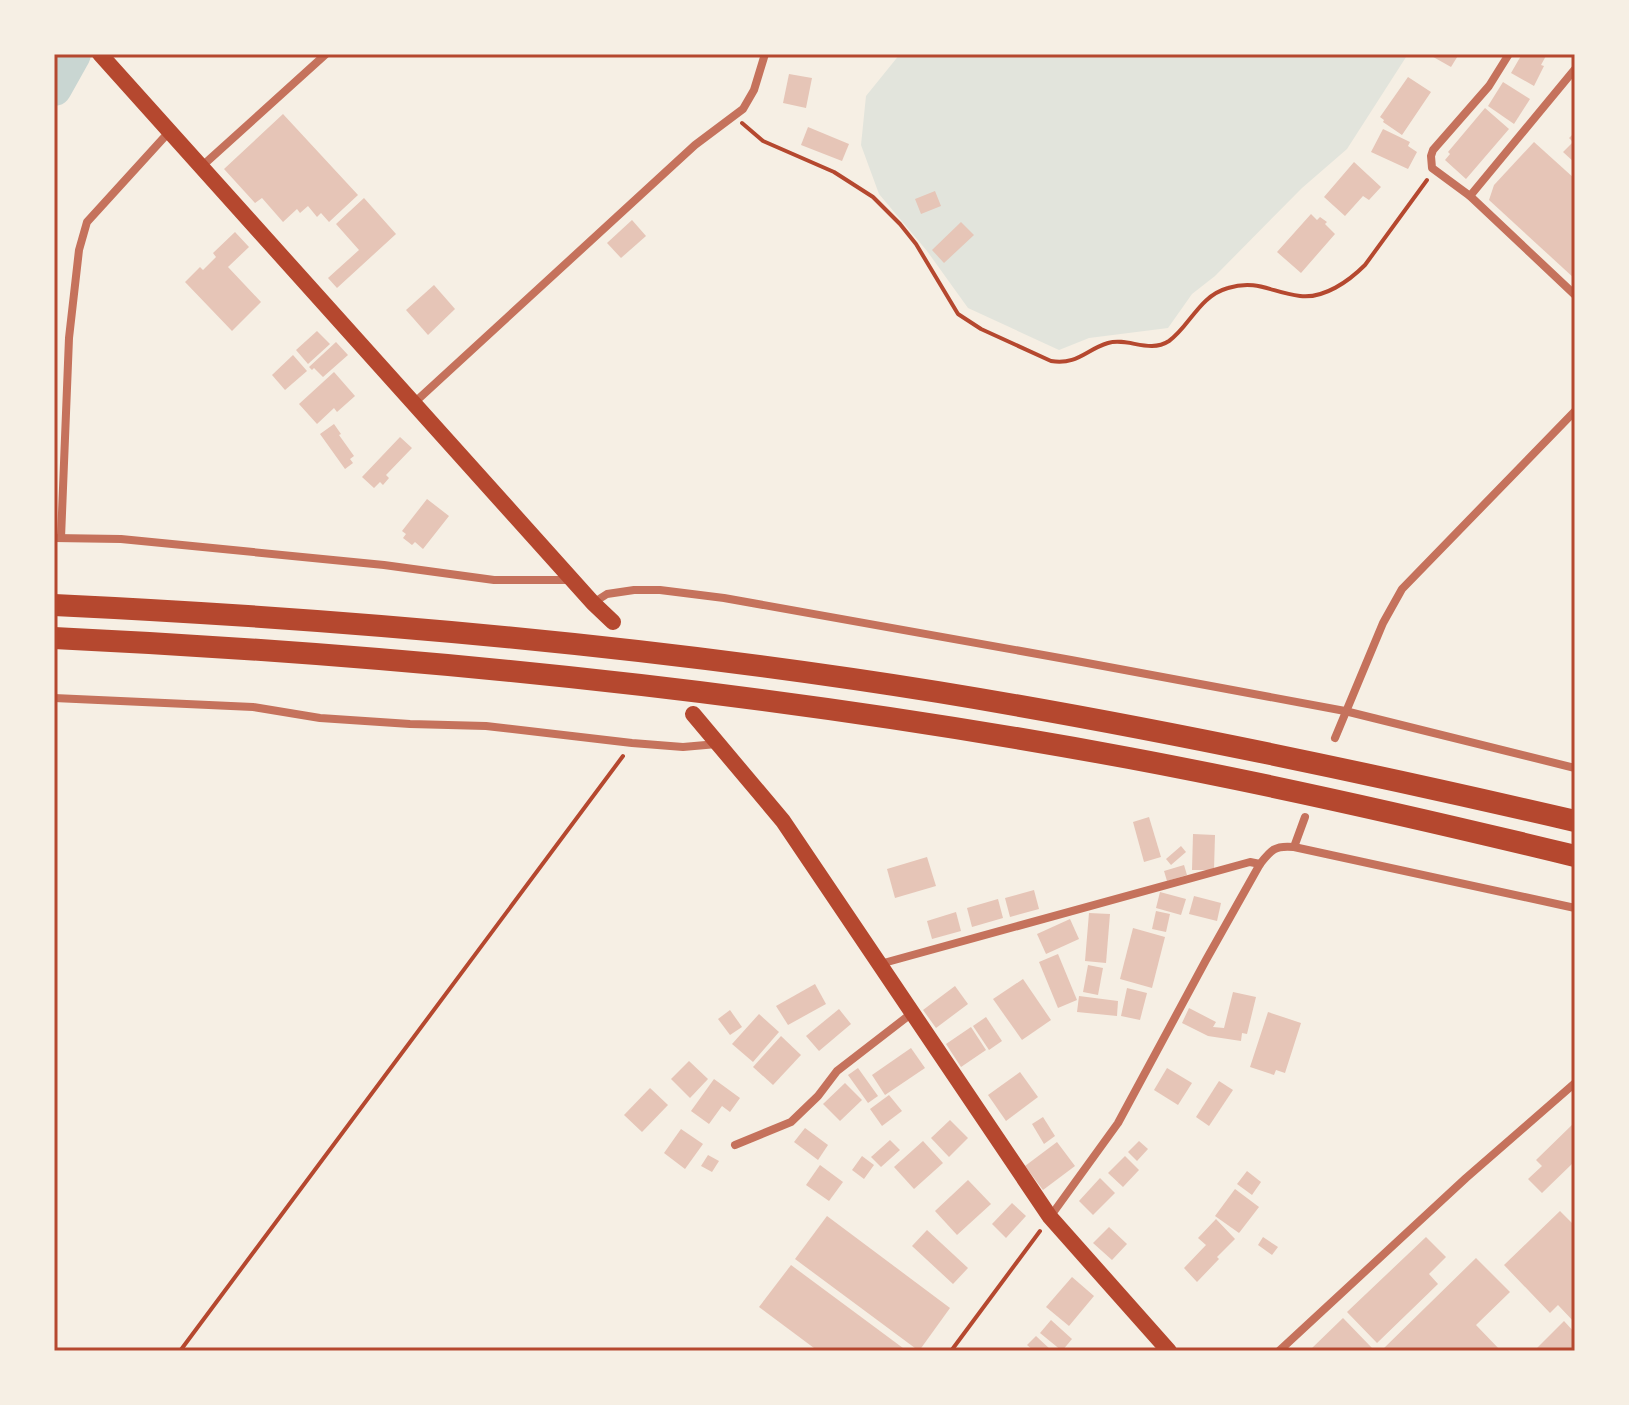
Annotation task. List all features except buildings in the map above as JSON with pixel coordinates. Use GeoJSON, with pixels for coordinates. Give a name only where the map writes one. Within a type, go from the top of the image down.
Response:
{"type":"FeatureCollection","features":[{"type":"Feature","properties":{"kind":"highway"},"geometry":{"type":"LineString","coordinates":[[54,605],[525,638],[769,667],[1137,727],[1340,768],[1575,821]]}},
{"type":"Feature","properties":{"kind":"highway"},"geometry":{"type":"LineString","coordinates":[[54,638],[379,659],[552,675],[778,702],[1143,761],[1331,798],[1575,856]]}},
{"type":"Feature","properties":{"kind":"main road"},"geometry":{"type":"LineString","coordinates":[[103,56],[613,622]]}},
{"type":"Feature","properties":{"kind":"main road"},"geometry":{"type":"LineString","coordinates":[[693,714],[783,821],[1050,1217],[1169,1351]]}},
{"type":"Feature","properties":{"kind":"street"},"geometry":{"type":"LineString","coordinates":[[201,167],[326,54]]}},
{"type":"Feature","properties":{"kind":"street"},"geometry":{"type":"LineString","coordinates":[[414,403],[695,145],[743,109],[750,99],[765,54]]}},
{"type":"Feature","properties":{"kind":"street"},"geometry":{"type":"LineString","coordinates":[[1509,54],[1489,86],[1433,150],[1431,163],[1434,171],[1470,196],[1575,295]]}},
{"type":"Feature","properties":{"kind":"street"},"geometry":{"type":"LineString","coordinates":[[1470,196],[1575,69]]}},
{"type":"Feature","properties":{"kind":"street"},"geometry":{"type":"LineString","coordinates":[[169,132],[87,222],[79,250],[69,338],[57,538],[121,539],[384,565],[494,580],[573,580]]}},
{"type":"Feature","properties":{"kind":"street"},"geometry":{"type":"LineString","coordinates":[[1335,738],[1383,623],[1402,589],[1575,411]]}},
{"type":"Feature","properties":{"kind":"street"},"geometry":{"type":"LineString","coordinates":[[593,603],[607,594],[634,590],[724,598],[1345,711],[1575,768]]}},
{"type":"Feature","properties":{"kind":"street"},"geometry":{"type":"LineString","coordinates":[[54,698],[253,707],[320,718],[486,726],[683,747],[717,744]]}},
{"type":"Feature","properties":{"kind":"street"},"geometry":{"type":"LineString","coordinates":[[1294,847],[1305,817]]}},
{"type":"Feature","properties":{"kind":"street"},"geometry":{"type":"LineString","coordinates":[[1050,1217],[1118,1123],[1206,960],[1260,864],[1270,852],[1281,846],[1294,847],[1575,908]]}},
{"type":"Feature","properties":{"kind":"street"},"geometry":{"type":"LineString","coordinates":[[880,965],[1250,862],[1260,864]]}},
{"type":"Feature","properties":{"kind":"street"},"geometry":{"type":"LineString","coordinates":[[735,1145],[791,1122],[818,1096],[837,1071],[912,1013]]}},
{"type":"Feature","properties":{"kind":"street"},"geometry":{"type":"LineString","coordinates":[[1279,1351],[1466,1178],[1575,1083]]}},
{"type":"Feature","properties":{"kind":"path"},"geometry":{"type":"LineString","coordinates":[[735,116],[763,141],[834,172],[873,197],[916,244],[958,314],[981,329],[1045,359],[1061,362],[1076,359],[1108,343],[1155,347],[1162,344],[1174,336],[1202,303],[1224,289],[1254,284],[1301,297],[1333,288],[1365,265],[1434,171]]}},
{"type":"Feature","properties":{"kind":"path"},"geometry":{"type":"LineString","coordinates":[[180,1351],[632,743]]}},
{"type":"Feature","properties":{"kind":"path"},"geometry":{"type":"LineString","coordinates":[[951,1351],[1050,1217]]}},
{"type":"Feature","properties":{"kind":"shaded area"},"geometry":{"type":"Polygon","coordinates":[[[900,54],[1408,54],[1347,149],[1302,188],[1215,276],[1192,294],[1168,328],[1089,338],[1059,350],[968,308],[927,251],[879,194],[861,145],[866,96],[900,54]]]}},
{"type":"Feature","properties":{"kind":"waterway"},"geometry":{"type":"LineString","coordinates":[[54,88],[73,54]]}}]}
